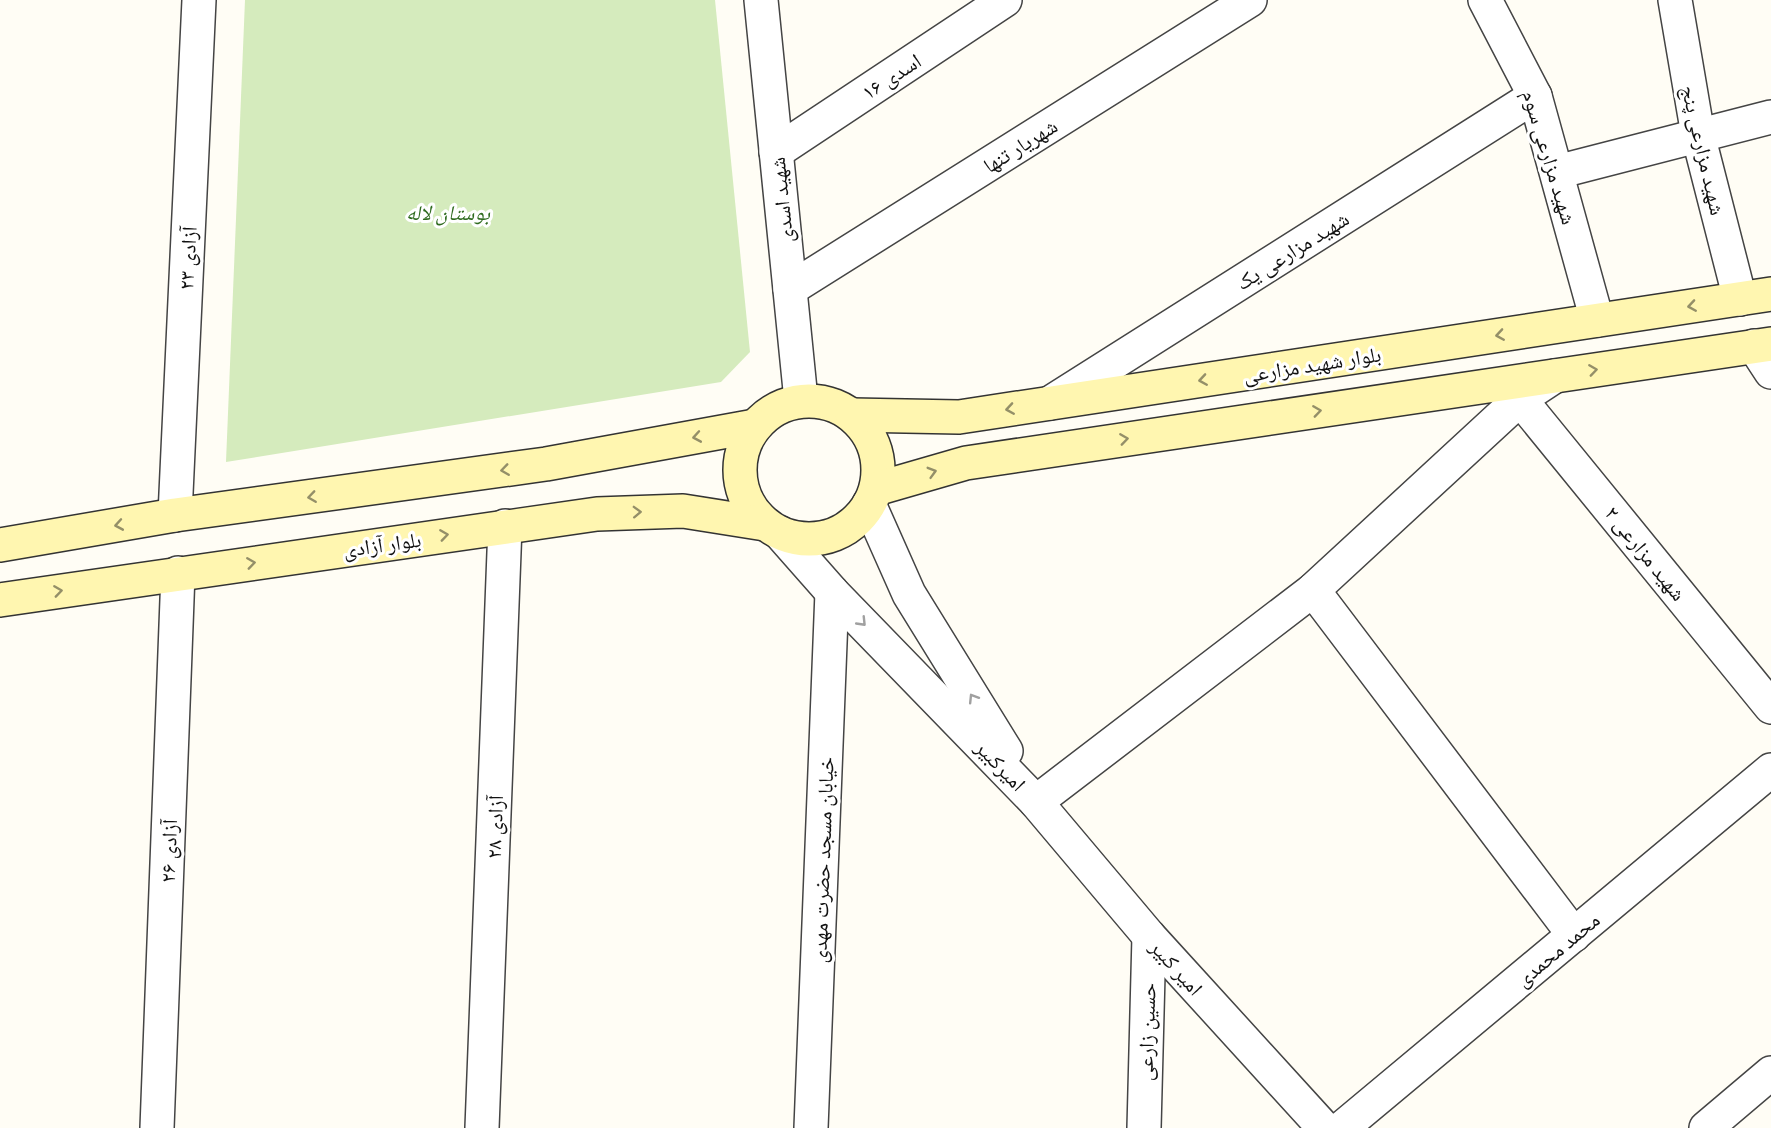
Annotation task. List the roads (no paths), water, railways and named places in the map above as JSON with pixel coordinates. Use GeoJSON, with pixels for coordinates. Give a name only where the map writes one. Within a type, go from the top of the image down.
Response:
{"type":"FeatureCollection","features":[{"type":"Feature","properties":{"kind":"main road","name":"بلوار شهید مزارعی"},"geometry":{"type":"LineString","coordinates":[[852,414],[959,417],[1755,296]]}},
{"type":"Feature","properties":{"kind":"main road"},"geometry":{"type":"LineString","coordinates":[[873,496],[878,461],[869,435],[852,414],[828,403],[801,400],[775,408],[755,426],[742,450],[740,477],[748,504],[772,529],[800,539],[820,539],[848,526],[873,496],[966,463],[1555,376],[1765,354]]}},
{"type":"Feature","properties":{"kind":"main road"},"geometry":{"type":"LineString","coordinates":[[0,545],[175,515],[546,464],[755,426]]}},
{"type":"Feature","properties":{"kind":"main road","name":"بلوار آزادی"},"geometry":{"type":"LineString","coordinates":[[0,600],[597,514],[683,511],[772,529]]}},
{"type":"Feature","properties":{"kind":"street","name":"آزادی ۲۳"},"geometry":{"type":"LineString","coordinates":[[175,515],[199,0]]}},
{"type":"Feature","properties":{"kind":"street","name":"شهید اسدی"},"geometry":{"type":"LineString","coordinates":[[761,0],[801,400]]}},
{"type":"Feature","properties":{"kind":"street","name":"اسدی ۱۶"},"geometry":{"type":"LineString","coordinates":[[776,152],[1005,0]]}},
{"type":"Feature","properties":{"kind":"street","name":"شهریار تنها"},"geometry":{"type":"LineString","coordinates":[[790,289],[1250,0]]}},
{"type":"Feature","properties":{"kind":"street","name":"شهید مزارعی سوم"},"geometry":{"type":"LineString","coordinates":[[1485,0],[1534,96],[1597,320]]}},
{"type":"Feature","properties":{"kind":"street","name":"شهید مزارعی پنج"},"geometry":{"type":"LineString","coordinates":[[1675,0],[1698,135],[1755,296]]}},
{"type":"Feature","properties":{"kind":"street","name":"شهید مزارعی یک"},"geometry":{"type":"LineString","coordinates":[[1050,403],[1534,96]]}},
{"type":"Feature","properties":{"kind":"street"},"geometry":{"type":"LineString","coordinates":[[1557,172],[1771,117]]}},
{"type":"Feature","properties":{"kind":"street"},"geometry":{"type":"LineString","coordinates":[[1036,802],[1313,590],[1520,399],[1555,376]]}},
{"type":"Feature","properties":{"kind":"street","name":"شهید مزارعی ۲"},"geometry":{"type":"LineString","coordinates":[[1520,399],[1771,707]]}},
{"type":"Feature","properties":{"kind":"street","name":"امیرکبیر"},"geometry":{"type":"LineString","coordinates":[[873,496],[909,594],[1036,802]]}},
{"type":"Feature","properties":{"kind":"street","name":"آزادی ۲۸"},"geometry":{"type":"LineString","coordinates":[[482,1128],[505,526]]}},
{"type":"Feature","properties":{"kind":"street","name":"امیرکبیر"},"geometry":{"type":"LineString","coordinates":[[772,529],[1036,802]]}},
{"type":"Feature","properties":{"kind":"street","name":"آزادی ۲۶"},"geometry":{"type":"LineString","coordinates":[[158,1128],[178,573]]}},
{"type":"Feature","properties":{"kind":"street"},"geometry":{"type":"LineString","coordinates":[[1313,590],[1574,935]]}},
{"type":"Feature","properties":{"kind":"street","name":"خیابان مسجد حضرت مهدی"},"geometry":{"type":"LineString","coordinates":[[811,1128],[832,592]]}},
{"type":"Feature","properties":{"kind":"street","name":"محمد محمدی"},"geometry":{"type":"LineString","coordinates":[[1342,1128],[1771,770]]}},
{"type":"Feature","properties":{"kind":"street","name":"امیر کبیر"},"geometry":{"type":"LineString","coordinates":[[1036,802],[1149,936],[1324,1128]]}},
{"type":"Feature","properties":{"kind":"street","name":"حسین زارعی"},"geometry":{"type":"LineString","coordinates":[[1144,1128],[1149,936]]}},
{"type":"Feature","properties":{"kind":"street"},"geometry":{"type":"LineString","coordinates":[[1706,1128],[1771,1075]]}},
{"type":"Feature","properties":{"kind":"park label","name":"بوستان لاله"},"geometry":{"type":"Point","coordinates":[448,212]}}]}
